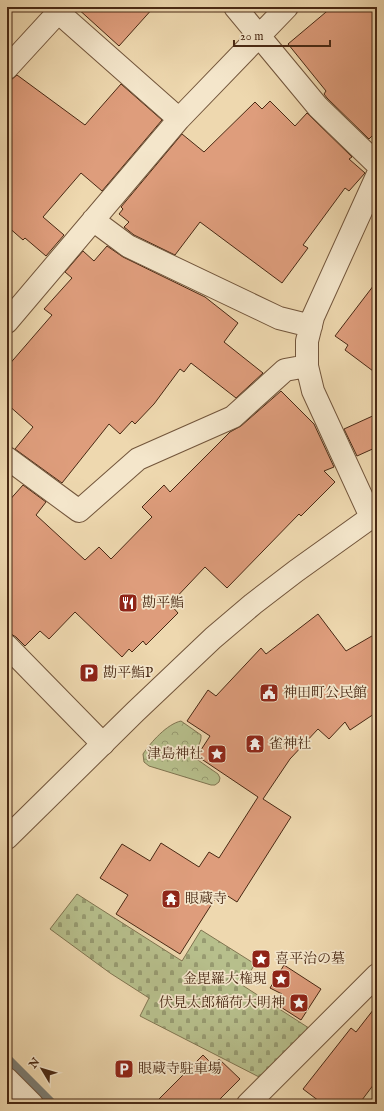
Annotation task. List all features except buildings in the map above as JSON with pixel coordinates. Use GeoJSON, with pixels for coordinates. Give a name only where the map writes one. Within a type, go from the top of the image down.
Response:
{"type":"FeatureCollection","features":[{"type":"Feature","properties":{"kind":"street"},"geometry":{"type":"LineString","coordinates":[[234,7],[318,107],[377,164]]}},
{"type":"Feature","properties":{"kind":"street"},"geometry":{"type":"LineString","coordinates":[[7,322],[179,119],[287,7]]}},
{"type":"Feature","properties":{"kind":"street"},"geometry":{"type":"LineString","coordinates":[[10,58],[60,10],[179,119]]}},
{"type":"Feature","properties":{"kind":"street"},"geometry":{"type":"LineString","coordinates":[[7,838],[213,638],[296,571],[375,520],[313,391],[307,366],[307,341],[313,317],[377,176]]}},
{"type":"Feature","properties":{"kind":"street"},"geometry":{"type":"LineString","coordinates":[[94,220],[128,246],[279,318],[311,326]]}},
{"type":"Feature","properties":{"kind":"street"},"geometry":{"type":"LineString","coordinates":[[7,458],[79,511],[138,459],[233,417],[285,370],[307,366]]}},
{"type":"Feature","properties":{"kind":"street"},"geometry":{"type":"LineString","coordinates":[[7,646],[103,744]]}},
{"type":"Feature","properties":{"kind":"street"},"geometry":{"type":"LineString","coordinates":[[248,1104],[377,975]]}},
{"type":"Feature","properties":{"kind":"street"},"geometry":{"type":"LineString","coordinates":[[7,1079],[32,1104]]}},
{"type":"Feature","properties":{"kind":"green space"},"geometry":{"type":"Polygon","coordinates":[[[181,721],[201,735],[195,758],[218,774],[220,778],[219,782],[215,785],[149,766],[144,762],[143,754],[150,744],[170,726],[181,721]]]}},
{"type":"Feature","properties":{"kind":"green space"},"geometry":{"type":"Polygon","coordinates":[[[77,894],[182,961],[201,930],[255,964],[242,985],[312,1030],[263,1079],[140,1016],[149,998],[110,973],[50,929],[77,894]]]}},
{"type":"Feature","properties":{"kind":"waterway"},"geometry":{"type":"LineString","coordinates":[[7,1059],[52,1104]]}},
{"type":"Feature","properties":{"kind":"place","name":"勘平鮨"},"geometry":{"type":"Point","coordinates":[128,603]}},
{"type":"Feature","properties":{"kind":"place","name":"勘平鮨P"},"geometry":{"type":"Point","coordinates":[89,673]}},
{"type":"Feature","properties":{"kind":"place","name":"神田町公民館"},"geometry":{"type":"Point","coordinates":[269,693]}},
{"type":"Feature","properties":{"kind":"place","name":"雀神社"},"geometry":{"type":"Point","coordinates":[255,744]}},
{"type":"Feature","properties":{"kind":"place","name":"津島神社"},"geometry":{"type":"Point","coordinates":[217,754]}},
{"type":"Feature","properties":{"kind":"place","name":"眼蔵寺"},"geometry":{"type":"Point","coordinates":[171,899]}},
{"type":"Feature","properties":{"kind":"place","name":"喜平治の墓"},"geometry":{"type":"Point","coordinates":[261,959]}},
{"type":"Feature","properties":{"kind":"place","name":"金毘羅大権現"},"geometry":{"type":"Point","coordinates":[281,979]}},
{"type":"Feature","properties":{"kind":"place","name":"伏見太郎稲荷大明神"},"geometry":{"type":"Point","coordinates":[299,1003]}},
{"type":"Feature","properties":{"kind":"place","name":"眼蔵寺駐車場"},"geometry":{"type":"Point","coordinates":[124,1069]}}]}
